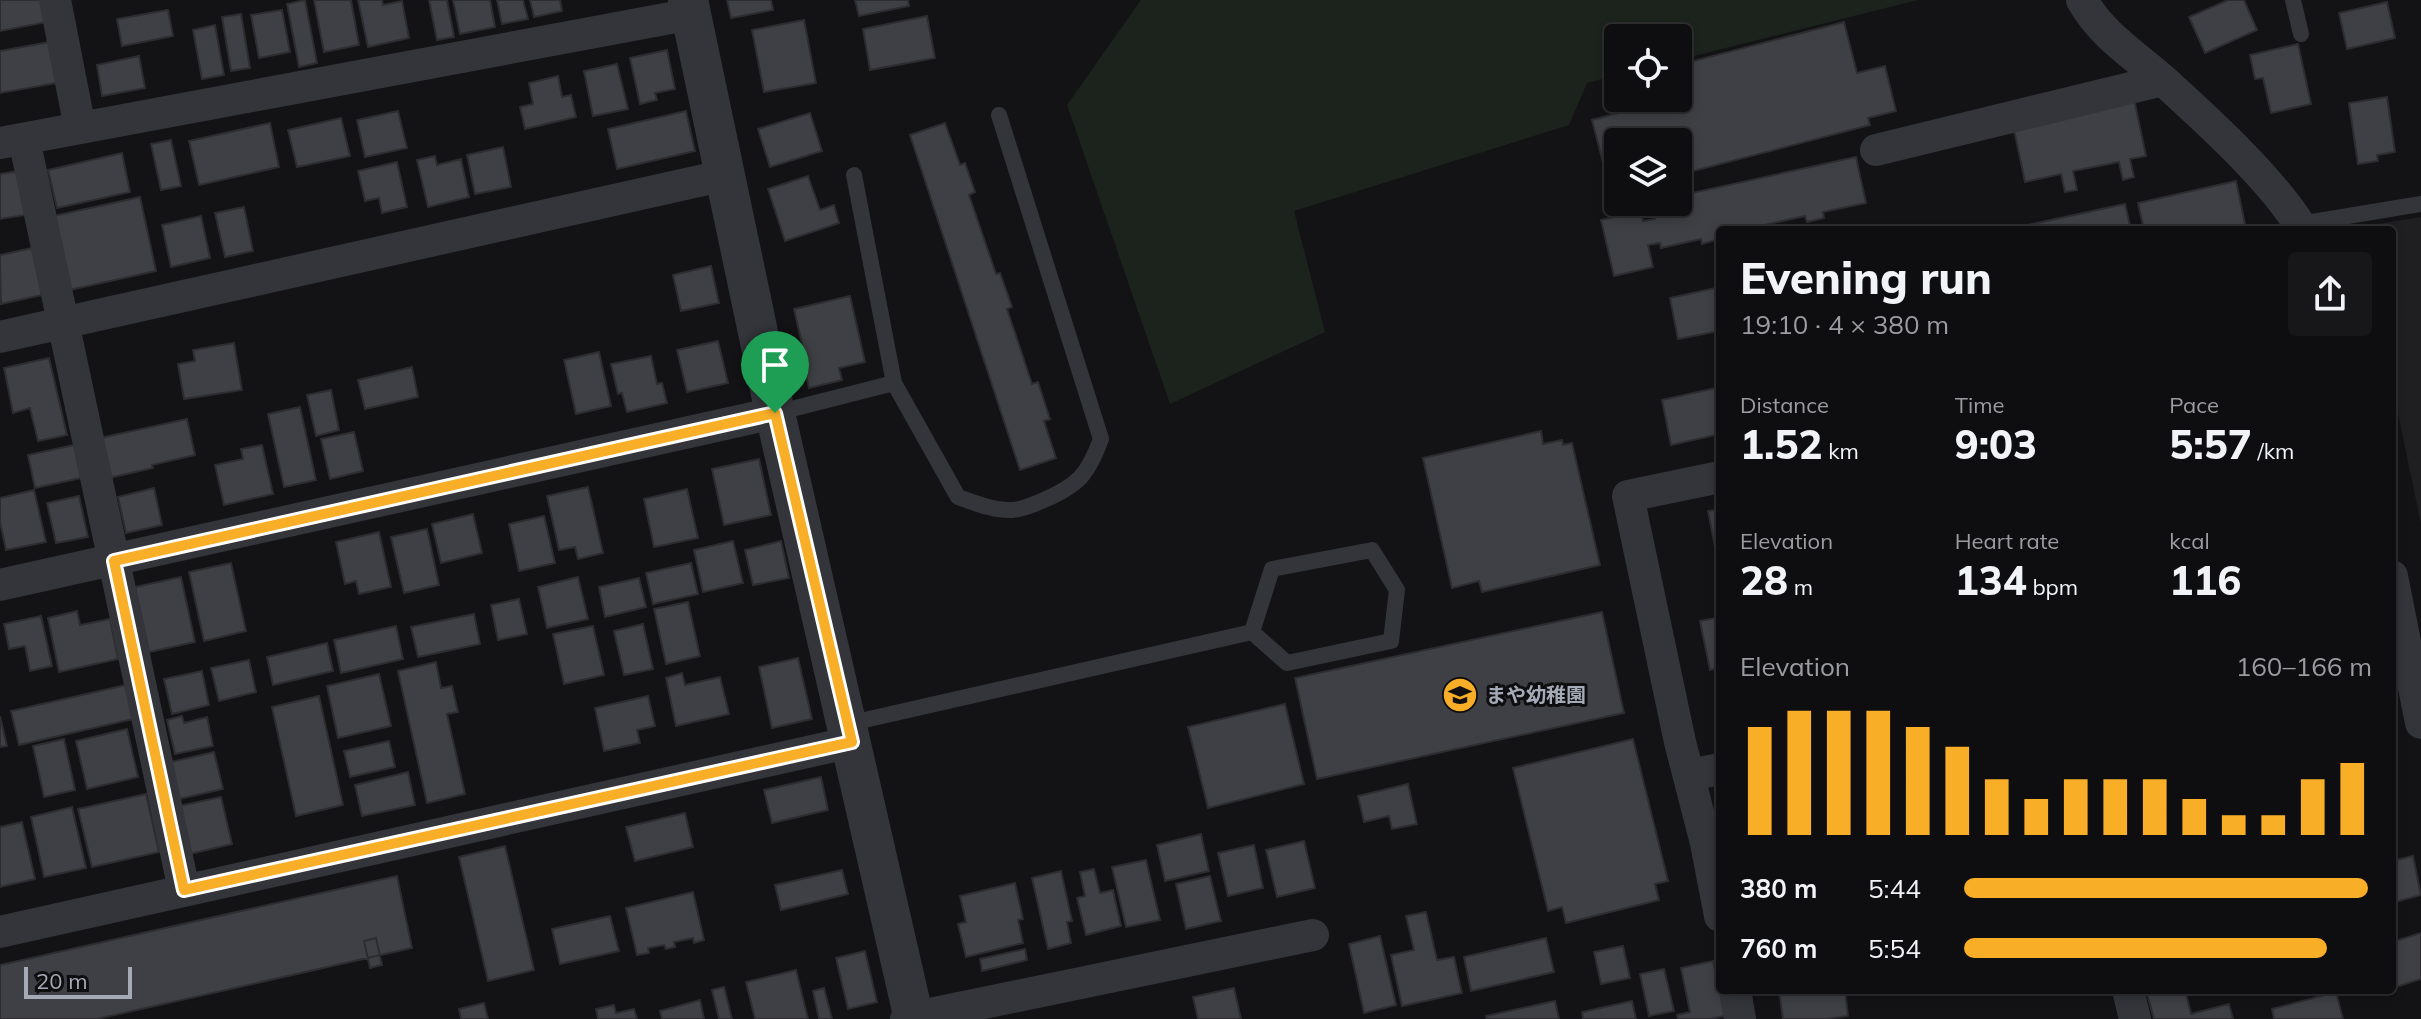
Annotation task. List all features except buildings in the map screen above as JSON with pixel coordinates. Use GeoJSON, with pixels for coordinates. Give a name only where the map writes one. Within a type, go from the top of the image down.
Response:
{"type":"FeatureCollection","features":[{"type":"Feature","properties":{"kind":"street"},"geometry":{"type":"LineString","coordinates":[[55,0],[80,128]]}},
{"type":"Feature","properties":{"kind":"street"},"geometry":{"type":"LineString","coordinates":[[2082,0],[2093,20],[2163,80],[2262,176],[2300,226]]}},
{"type":"Feature","properties":{"kind":"street"},"geometry":{"type":"LineString","coordinates":[[184,890],[64,322],[12,141],[690,7],[775,413],[850,733],[911,1018],[1313,935]]}},
{"type":"Feature","properties":{"kind":"street"},"geometry":{"type":"LineString","coordinates":[[1876,150],[2163,80]]}},
{"type":"Feature","properties":{"kind":"street"},"geometry":{"type":"LineString","coordinates":[[0,337],[726,175]]}},
{"type":"Feature","properties":{"kind":"street"},"geometry":{"type":"LineString","coordinates":[[0,585],[775,413]]}},
{"type":"Feature","properties":{"kind":"street"},"geometry":{"type":"LineString","coordinates":[[1716,478],[1628,496],[1680,742],[1704,772],[1716,880]]}},
{"type":"Feature","properties":{"kind":"street"},"geometry":{"type":"LineString","coordinates":[[2396,596],[2421,723]]}},
{"type":"Feature","properties":{"kind":"street"},"geometry":{"type":"LineString","coordinates":[[0,932],[850,733]]}},
{"type":"Feature","properties":{"kind":"street"},"geometry":{"type":"LineString","coordinates":[[1736,994],[1740,1019]]}},
{"type":"Feature","properties":{"kind":"street"},"geometry":{"type":"LineString","coordinates":[[2129,994],[2135,1019]]}},
{"type":"Feature","properties":{"kind":"lane"},"geometry":{"type":"LineString","coordinates":[[2293,0],[2301,34]]}},
{"type":"Feature","properties":{"kind":"lane"},"geometry":{"type":"LineString","coordinates":[[854,175],[894,383],[958,497],[987,507],[1014,510],[1072,488],[1092,464],[1101,439],[999,115]]}},
{"type":"Feature","properties":{"kind":"lane"},"geometry":{"type":"LineString","coordinates":[[2306,226],[2421,204]]}},
{"type":"Feature","properties":{"kind":"lane"},"geometry":{"type":"LineString","coordinates":[[775,413],[894,383]]}},
{"type":"Feature","properties":{"kind":"lane"},"geometry":{"type":"LineString","coordinates":[[1372,550],[1397,590],[1391,641],[1287,663],[1252,632],[1272,569],[1372,550]]}},
{"type":"Feature","properties":{"kind":"lane"},"geometry":{"type":"LineString","coordinates":[[850,733],[1252,632]]}},
{"type":"Feature","properties":{"kind":"shaded area"},"geometry":{"type":"Polygon","coordinates":[[[1141,0],[1918,0],[1692,56],[1692,24],[1604,24],[1604,79],[1587,83],[1569,125],[1294,211],[1325,332],[1170,404],[1067,105],[1141,0]]]}},
{"type":"Feature","properties":{"kind":"shaded area"},"geometry":{"type":"Polygon","coordinates":[[[2421,217],[2421,524],[2396,404],[2396,226],[2365,226],[2421,217]]]}},
{"type":"Feature","properties":{"kind":"place","name":"まや幼稚園"},"geometry":{"type":"Point","coordinates":[1460,695]}},
{"type":"Feature","properties":{"kind":"route"},"geometry":{"type":"LineString","coordinates":[[775,413],[852,742],[184,890],[114,561],[775,413]]}}]}
